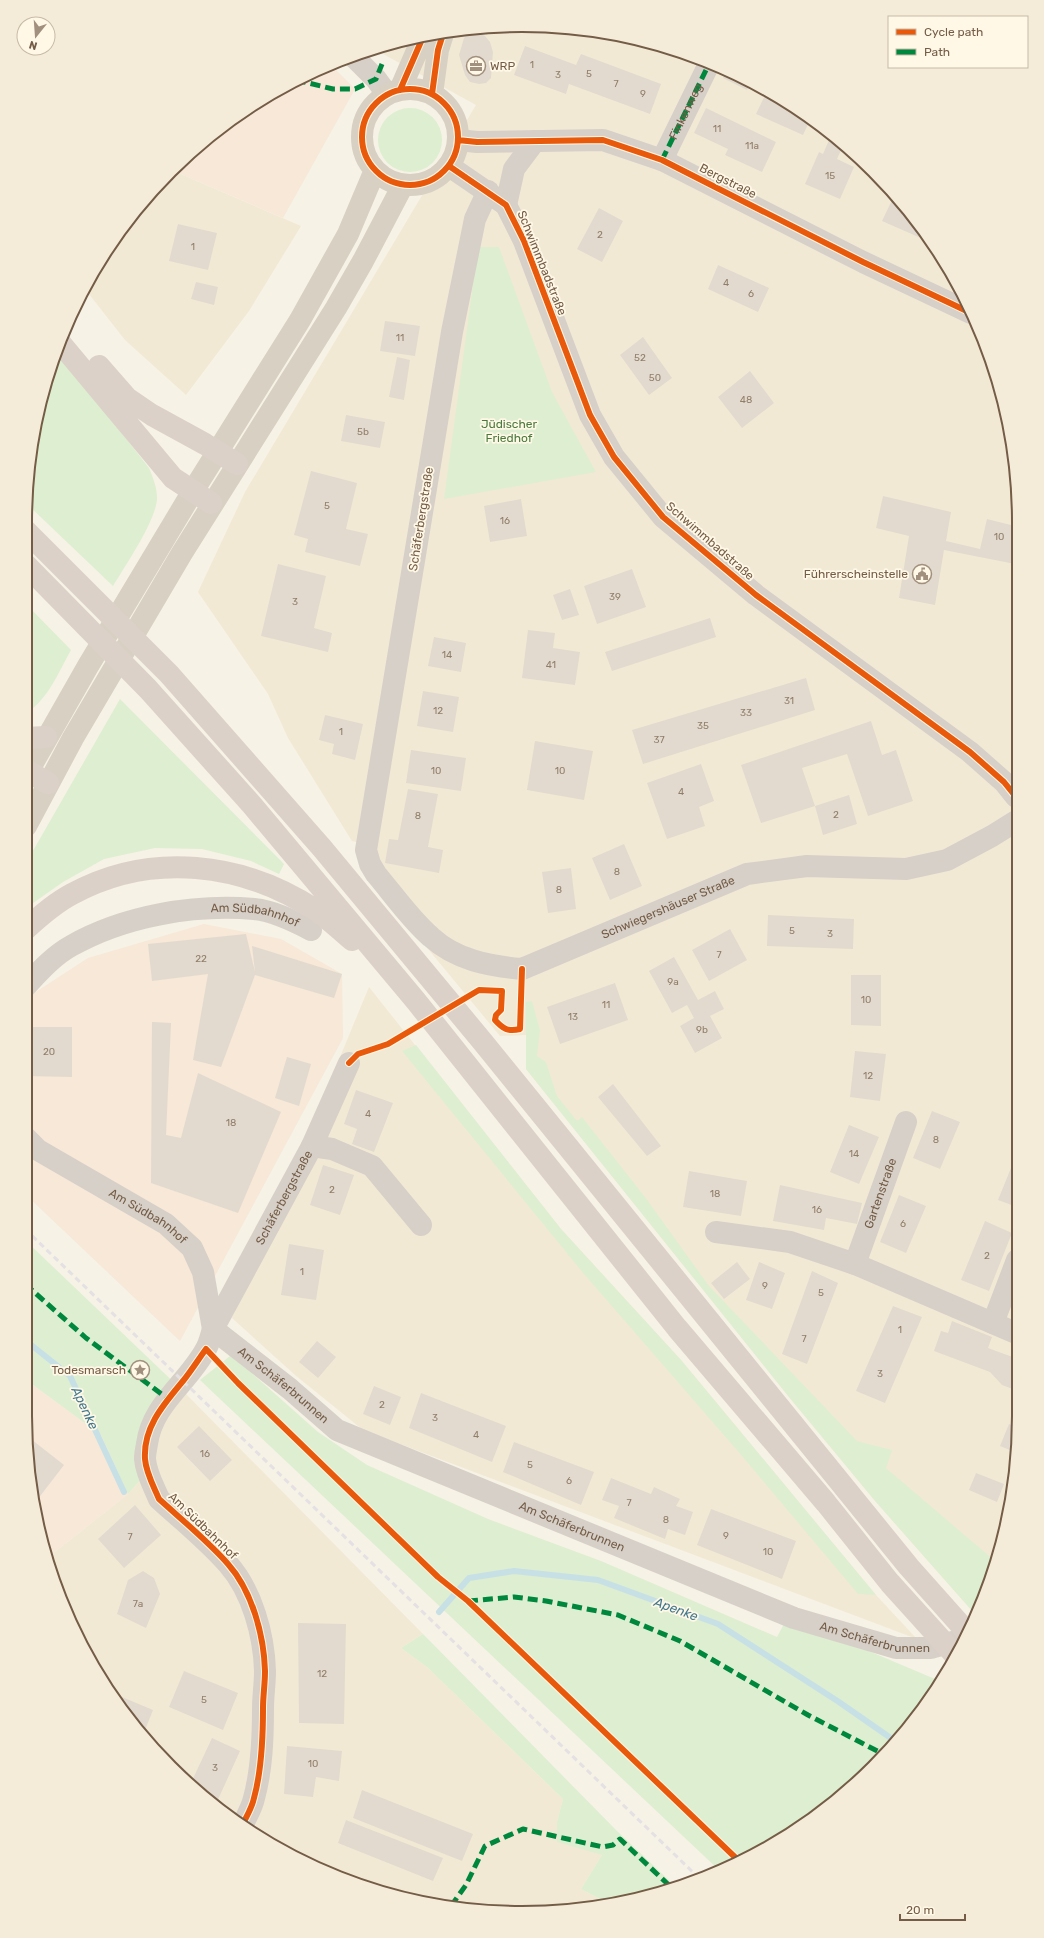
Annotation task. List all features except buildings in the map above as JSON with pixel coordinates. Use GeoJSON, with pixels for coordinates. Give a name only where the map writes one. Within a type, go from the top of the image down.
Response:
{"type":"FeatureCollection","features":[{"type":"Feature","properties":{"kind":"highway"},"geometry":{"type":"LineString","coordinates":[[70,333],[127,398],[152,415],[218,451],[237,464]]}},
{"type":"Feature","properties":{"kind":"highway"},"geometry":{"type":"LineString","coordinates":[[64,347],[173,478],[211,503]]}},
{"type":"Feature","properties":{"kind":"highway"},"geometry":{"type":"LineString","coordinates":[[32,538],[168,674],[322,848],[482,1040],[909,1567],[963,1628]]}},
{"type":"Feature","properties":{"kind":"highway"},"geometry":{"type":"LineString","coordinates":[[32,572],[148,689],[252,805],[416,1001],[677,1328],[826,1503],[890,1583],[951,1651]]}},
{"type":"Feature","properties":{"kind":"highway"},"geometry":{"type":"LineString","coordinates":[[32,775],[48,783]]}},
{"type":"Feature","properties":{"kind":"highway"},"geometry":{"type":"LineString","coordinates":[[32,924],[44,913],[71,894],[100,881],[150,868],[180,866],[202,867],[234,873],[264,883],[317,911],[393,973]]}},
{"type":"Feature","properties":{"kind":"main road"},"geometry":{"type":"LineString","coordinates":[[432,94],[438,50],[442,39]]}},
{"type":"Feature","properties":{"kind":"main road"},"geometry":{"type":"LineString","coordinates":[[393,92],[419,43]]}},
{"type":"Feature","properties":{"kind":"main road"},"geometry":{"type":"LineString","coordinates":[[416,89],[432,94],[444,102],[452,114],[457,126],[458,140],[455,153],[449,166],[440,175],[428,182],[416,185],[403,185],[392,182],[375,170],[367,160],[363,148],[363,129],[369,112],[377,102],[393,92],[416,89]]}},
{"type":"Feature","properties":{"kind":"main road"},"geometry":{"type":"LineString","coordinates":[[32,757],[42,732],[300,320],[348,234],[375,170]]}},
{"type":"Feature","properties":{"kind":"main road"},"geometry":{"type":"LineString","coordinates":[[32,814],[73,738],[211,503],[336,308],[363,261],[403,185]]}},
{"type":"Feature","properties":{"kind":"street"},"geometry":{"type":"LineString","coordinates":[[357,60],[376,79],[393,92]]}},
{"type":"Feature","properties":{"kind":"street","name":"Finkenweg"},"geometry":{"type":"LineString","coordinates":[[662,160],[707,68]]}},
{"type":"Feature","properties":{"kind":"street","name":"Bergstraße"},"geometry":{"type":"LineString","coordinates":[[458,140],[477,142],[603,140],[662,160],[863,262],[963,309]]}},
{"type":"Feature","properties":{"kind":"street","name":"Schwimmbadstraße"},"geometry":{"type":"LineString","coordinates":[[506,205],[514,169],[534,141]]}},
{"type":"Feature","properties":{"kind":"street","name":"Schwimmbadstraße"},"geometry":{"type":"LineString","coordinates":[[449,166],[488,191],[506,205],[524,241],[590,415],[614,457],[663,517],[756,594],[970,752],[1004,782],[1012,792]]}},
{"type":"Feature","properties":{"kind":"street","name":"Schäferbergstraße"},"geometry":{"type":"LineString","coordinates":[[366,850],[452,332],[474,219],[488,191]]}},
{"type":"Feature","properties":{"kind":"street","name":"Schwiegershäuser Straße"},"geometry":{"type":"LineString","coordinates":[[366,850],[370,864],[376,874],[430,937],[470,960],[489,965],[522,969],[747,874],[807,866],[906,869],[947,860],[1012,824]]}},
{"type":"Feature","properties":{"kind":"street","name":"Am Südbahnhof"},"geometry":{"type":"LineString","coordinates":[[32,980],[42,968],[70,946],[112,926],[158,914],[212,909],[255,910],[290,919],[311,930]]}},
{"type":"Feature","properties":{"kind":"street","name":"Schäferbergstraße"},"geometry":{"type":"LineString","coordinates":[[213,1329],[312,1146],[349,1063]]}},
{"type":"Feature","properties":{"kind":"street","name":"Gartenstraße"},"geometry":{"type":"LineString","coordinates":[[855,1264],[906,1122]]}},
{"type":"Feature","properties":{"kind":"street","name":"Am Südbahnhof"},"geometry":{"type":"LineString","coordinates":[[32,1144],[38,1150],[166,1224],[192,1248],[203,1272],[213,1329],[206,1349],[182,1382],[167,1398],[156,1416],[148,1433],[145,1459],[159,1499],[228,1564],[241,1583],[251,1602],[257,1622],[262,1644],[265,1671],[263,1737],[260,1768],[254,1800],[245,1820]]}},
{"type":"Feature","properties":{"kind":"street"},"geometry":{"type":"LineString","coordinates":[[312,1146],[332,1149],[372,1166],[421,1225]]}},
{"type":"Feature","properties":{"kind":"street"},"geometry":{"type":"LineString","coordinates":[[716,1232],[790,1242],[855,1264],[1012,1331]]}},
{"type":"Feature","properties":{"kind":"street"},"geometry":{"type":"LineString","coordinates":[[993,1323],[1012,1273]]}},
{"type":"Feature","properties":{"kind":"street","name":"Am Schäferbrunnen"},"geometry":{"type":"LineString","coordinates":[[213,1329],[290,1389],[337,1430],[794,1618],[896,1648],[931,1648],[957,1641]]}},
{"type":"Feature","properties":{"kind":"shaded area"},"geometry":{"type":"Polygon","coordinates":[[[522,32],[554,33],[618,41],[649,49],[710,69],[739,83],[767,98],[820,133],[845,154],[890,199],[911,224],[946,277],[975,334],[986,364],[1003,426],[1011,490],[1012,522],[1012,1416],[1008,1480],[1003,1512],[986,1574],[972,1611],[876,1502],[789,1397],[526,1069],[526,1035],[500,1036],[366,874],[360,843],[352,841],[288,738],[268,694],[198,592],[245,492],[476,105],[381,53],[426,41],[458,36],[522,32]]]}},
{"type":"Feature","properties":{"kind":"shaded area"},"geometry":{"type":"Polygon","coordinates":[[[335,69],[355,89],[283,218],[179,173],[224,133],[250,115],[277,98],[335,69]]]}},
{"type":"Feature","properties":{"kind":"shaded area"},"geometry":{"type":"Polygon","coordinates":[[[179,173],[301,226],[249,311],[186,395],[125,340],[89,294],[115,250],[133,224],[179,173]]]}},
{"type":"Feature","properties":{"kind":"shaded area"},"geometry":{"type":"Polygon","coordinates":[[[204,924],[281,939],[342,974],[343,1038],[180,1341],[32,1201],[32,994],[88,958],[204,924]]]}},
{"type":"Feature","properties":{"kind":"shaded area"},"geometry":{"type":"Polygon","coordinates":[[[369,987],[561,1229],[681,1360],[876,1595],[917,1639],[363,1430],[295,1375],[232,1318],[369,987]]]}},
{"type":"Feature","properties":{"kind":"shaded area"},"geometry":{"type":"Polygon","coordinates":[[[32,1384],[101,1435],[128,1494],[52,1554],[41,1512],[36,1480],[33,1448],[32,1384]]]}},
{"type":"Feature","properties":{"kind":"shaded area"},"geometry":{"type":"Polygon","coordinates":[[[185,1393],[423,1634],[401,1648],[427,1667],[563,1799],[557,1822],[602,1855],[581,1889],[601,1900],[554,1905],[490,1905],[426,1897],[364,1880],[334,1869],[277,1840],[224,1805],[176,1762],[133,1714],[98,1661],[69,1604],[52,1554],[128,1494],[151,1468],[156,1434],[185,1393]]]}},
{"type":"Feature","properties":{"kind":"green space"},"geometry":{"type":"Polygon","coordinates":[[[410,108],[428,113],[433,117],[437,122],[442,140],[437,158],[433,163],[428,167],[410,172],[392,167],[387,163],[383,158],[378,140],[383,122],[387,117],[392,113],[410,108]]]}},
{"type":"Feature","properties":{"kind":"green space","name":"Jüdischer Friedhof"},"geometry":{"type":"Polygon","coordinates":[[[478,247],[499,247],[552,392],[596,472],[444,499],[478,247]]]}},
{"type":"Feature","properties":{"kind":"green space"},"geometry":{"type":"Polygon","coordinates":[[[61,356],[149,468],[156,486],[156,507],[152,518],[140,542],[113,586],[32,509],[36,458],[41,426],[61,356]]]}},
{"type":"Feature","properties":{"kind":"green space"},"geometry":{"type":"Polygon","coordinates":[[[32,610],[71,650],[47,693],[32,708],[32,610]]]}},
{"type":"Feature","properties":{"kind":"green space"},"geometry":{"type":"Polygon","coordinates":[[[120,699],[284,864],[279,874],[251,861],[202,849],[155,848],[104,859],[63,882],[32,904],[32,853],[120,699]]]}},
{"type":"Feature","properties":{"kind":"green space"},"geometry":{"type":"Polygon","coordinates":[[[532,1001],[540,1030],[537,1056],[546,1062],[557,1096],[577,1121],[582,1117],[645,1197],[709,1286],[857,1441],[892,1450],[886,1468],[991,1557],[972,1611],[876,1502],[789,1397],[526,1069],[526,1002],[532,1001]]]}},
{"type":"Feature","properties":{"kind":"green space"},"geometry":{"type":"Polygon","coordinates":[[[416,1045],[561,1229],[681,1360],[876,1595],[858,1594],[742,1456],[584,1274],[402,1051],[416,1045]]]}},
{"type":"Feature","properties":{"kind":"green space"},"geometry":{"type":"Polygon","coordinates":[[[32,1247],[185,1393],[156,1434],[151,1468],[128,1494],[101,1435],[32,1384],[32,1247]]]}},
{"type":"Feature","properties":{"kind":"green space"},"geometry":{"type":"Polygon","coordinates":[[[230,1356],[318,1432],[367,1465],[488,1519],[601,1561],[777,1637],[784,1624],[807,1625],[935,1679],[911,1714],[890,1739],[845,1784],[820,1805],[794,1823],[767,1840],[715,1866],[200,1380],[230,1356]]]}},
{"type":"Feature","properties":{"kind":"green space"},"geometry":{"type":"Polygon","coordinates":[[[423,1634],[617,1831],[671,1883],[618,1897],[601,1900],[581,1889],[602,1855],[557,1842],[557,1822],[563,1799],[427,1667],[401,1648],[423,1634]]]}},
{"type":"Feature","properties":{"kind":"waterway","name":"Apenke"},"geometry":{"type":"LineString","coordinates":[[32,1346],[70,1376],[124,1492]]}},
{"type":"Feature","properties":{"kind":"waterway","name":"Apenke"},"geometry":{"type":"LineString","coordinates":[[439,1612],[469,1578],[514,1571],[598,1580],[718,1624],[839,1702],[891,1738]]}},
{"type":"Feature","properties":{"kind":"railway"},"geometry":{"type":"LineString","coordinates":[[32,1236],[695,1874]]}},
{"type":"Feature","properties":{"kind":"marked path"},"geometry":{"type":"LineString","coordinates":[[306,82],[333,89],[355,89],[376,79],[382,64]]}},
{"type":"Feature","properties":{"kind":"marked path"},"geometry":{"type":"LineString","coordinates":[[662,160],[707,68]]}},
{"type":"Feature","properties":{"kind":"marked path"},"geometry":{"type":"LineString","coordinates":[[32,1290],[86,1338],[167,1398]]}},
{"type":"Feature","properties":{"kind":"marked path"},"geometry":{"type":"LineString","coordinates":[[468,1601],[514,1597],[546,1601],[618,1615],[680,1641],[808,1715],[878,1751]]}},
{"type":"Feature","properties":{"kind":"marked path"},"geometry":{"type":"LineString","coordinates":[[454,1901],[466,1885],[485,1846],[523,1829],[603,1847],[613,1845],[620,1839],[667,1884]]}},
{"type":"Feature","properties":{"kind":"cycle path"},"geometry":{"type":"LineString","coordinates":[[432,94],[438,50],[442,39]]}},
{"type":"Feature","properties":{"kind":"cycle path"},"geometry":{"type":"LineString","coordinates":[[400,90],[421,42]]}},
{"type":"Feature","properties":{"kind":"cycle path"},"geometry":{"type":"LineString","coordinates":[[410,89],[428,93],[437,97],[444,103],[450,110],[454,119],[458,137],[454,155],[450,164],[444,171],[437,177],[428,181],[410,185],[392,181],[383,177],[376,171],[370,164],[366,155],[362,137],[366,119],[370,110],[376,103],[383,97],[392,93],[410,89]]}},
{"type":"Feature","properties":{"kind":"cycle path"},"geometry":{"type":"LineString","coordinates":[[458,140],[477,142],[603,140],[662,160],[863,262],[963,309]]}},
{"type":"Feature","properties":{"kind":"cycle path"},"geometry":{"type":"LineString","coordinates":[[449,166],[506,205],[524,241],[590,415],[614,457],[663,517],[756,595],[970,752],[1004,782],[1012,792]]}},
{"type":"Feature","properties":{"kind":"cycle path"},"geometry":{"type":"LineString","coordinates":[[349,1063],[358,1054],[388,1044],[479,990],[502,991],[501,1010],[496,1015],[495,1020],[506,1029],[520,1029],[522,969]]}},
{"type":"Feature","properties":{"kind":"cycle path"},"geometry":{"type":"LineString","coordinates":[[245,1820],[253,1802],[257,1787],[262,1753],[265,1671],[259,1628],[244,1587],[228,1564],[212,1547],[159,1499],[149,1475],[145,1459],[145,1447],[151,1426],[162,1407],[206,1349],[238,1383],[438,1577],[468,1601],[735,1857]]}},
{"type":"Feature","properties":{"kind":"place","name":"WRP"},"geometry":{"type":"Point","coordinates":[476,66]}},
{"type":"Feature","properties":{"kind":"place","name":"Führerscheinstelle"},"geometry":{"type":"Point","coordinates":[922,574]}},
{"type":"Feature","properties":{"kind":"place","name":"Todesmarsch"},"geometry":{"type":"Point","coordinates":[140,1370]}}]}
